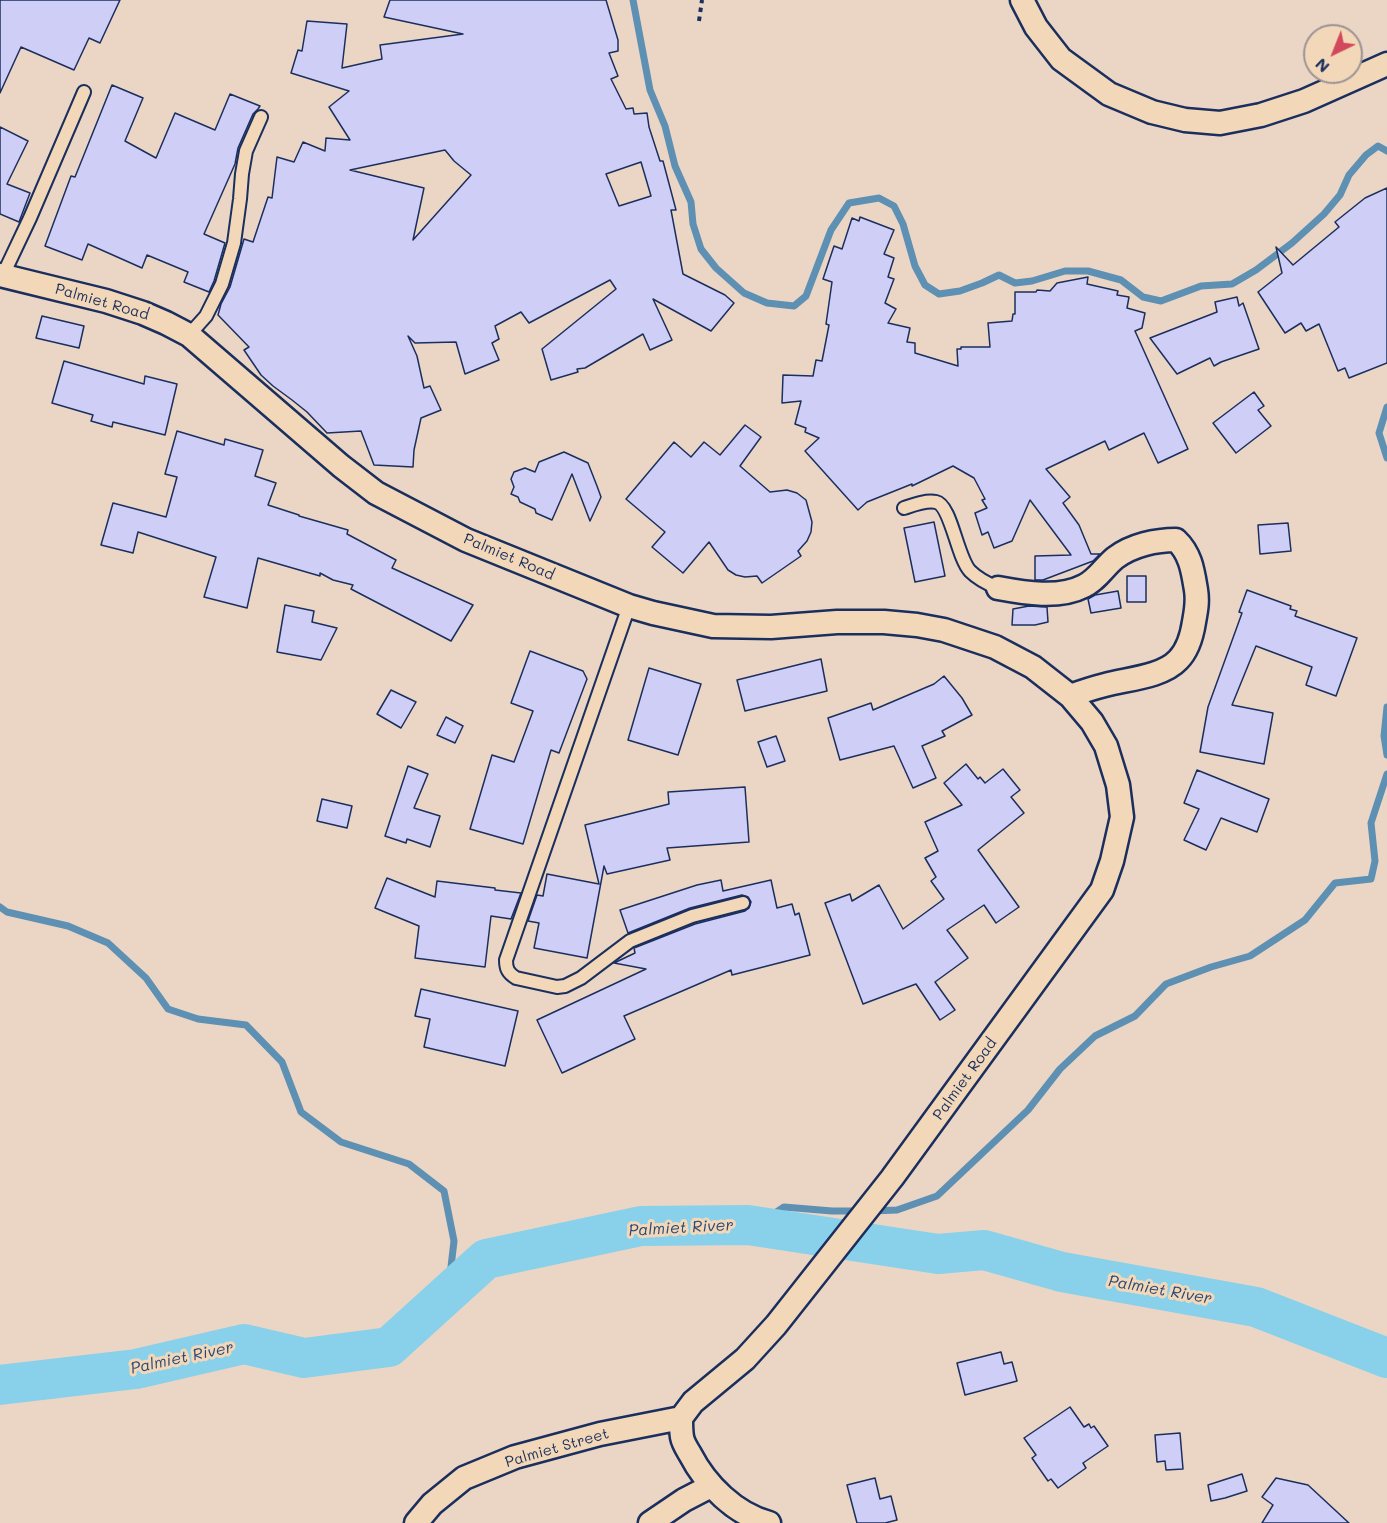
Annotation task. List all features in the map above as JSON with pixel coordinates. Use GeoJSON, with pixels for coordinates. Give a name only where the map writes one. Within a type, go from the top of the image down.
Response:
{"type":"FeatureCollection","features":[{"type":"Feature","properties":{"kind":"street"},"geometry":{"type":"LineString","coordinates":[[1022,0],[1036,27],[1061,59],[1109,94],[1152,112],[1185,120],[1220,123],[1261,115],[1304,101],[1387,64]]}},
{"type":"Feature","properties":{"kind":"street","name":"Palmiet Road"},"geometry":{"type":"LineString","coordinates":[[1,275],[106,301],[143,313],[189,335],[341,466],[376,493],[466,540],[628,606],[713,626],[771,627],[837,622],[884,622],[944,630],[995,647],[1033,667],[1070,696],[1092,722],[1106,746],[1118,785],[1122,818],[1113,861],[1102,890],[892,1178],[776,1325],[745,1359],[693,1402],[681,1418]]}},
{"type":"Feature","properties":{"kind":"street"},"geometry":{"type":"LineString","coordinates":[[998,588],[1023,592],[1066,592],[1084,586],[1096,578],[1116,558],[1137,546],[1176,540],[1184,548],[1190,561],[1198,600],[1193,631],[1178,661],[1167,669],[1102,685],[1070,696]]}},
{"type":"Feature","properties":{"kind":"street"},"geometry":{"type":"LineString","coordinates":[[681,1418],[682,1439],[700,1473],[728,1501],[761,1521],[769,1523]]}},
{"type":"Feature","properties":{"kind":"street","name":"Palmiet Street"},"geometry":{"type":"LineString","coordinates":[[416,1523],[432,1504],[464,1479],[515,1457],[600,1434],[681,1418]]}},
{"type":"Feature","properties":{"kind":"street"},"geometry":{"type":"LineString","coordinates":[[650,1523],[684,1500],[711,1486]]}},
{"type":"Feature","properties":{"kind":"lane"},"geometry":{"type":"LineString","coordinates":[[1,275],[30,218],[84,92]]}},
{"type":"Feature","properties":{"kind":"lane"},"geometry":{"type":"LineString","coordinates":[[189,335],[206,316],[222,284],[234,243],[246,151],[261,117]]}},
{"type":"Feature","properties":{"kind":"lane"},"geometry":{"type":"LineString","coordinates":[[904,508],[928,502],[940,504],[947,513],[955,540],[969,570],[986,583],[998,588]]}},
{"type":"Feature","properties":{"kind":"lane"},"geometry":{"type":"LineString","coordinates":[[628,606],[506,960],[506,968],[516,978],[556,987],[565,986],[581,978],[630,941],[692,916],[743,903]]}},
{"type":"Feature","properties":{"kind":"path"},"geometry":{"type":"LineString","coordinates":[[699,21],[702,0]]}},
{"type":"Feature","properties":{"kind":"building"},"geometry":{"type":"Polygon","coordinates":[[[0,0],[120,0],[100,43],[89,38],[74,70],[21,47],[0,93],[0,0]]]}},
{"type":"Feature","properties":{"kind":"building"},"geometry":{"type":"Polygon","coordinates":[[[390,0],[606,0],[618,40],[618,51],[609,53],[618,76],[611,79],[626,109],[633,108],[634,114],[647,113],[649,127],[660,161],[663,161],[676,210],[671,210],[683,274],[725,295],[734,303],[711,331],[653,299],[672,340],[650,350],[643,334],[585,368],[577,369],[578,372],[551,380],[542,349],[616,289],[610,280],[529,323],[521,312],[495,326],[499,339],[492,343],[499,360],[465,374],[456,342],[415,343],[408,336],[417,356],[424,388],[430,386],[441,410],[421,418],[413,467],[374,465],[361,431],[327,433],[307,412],[261,375],[244,350],[249,347],[218,315],[230,287],[244,239],[253,242],[268,197],[272,198],[277,157],[294,162],[303,142],[325,151],[326,138],[350,140],[329,107],[349,91],[291,73],[298,50],[302,51],[307,21],[347,24],[342,68],[382,59],[380,45],[463,34],[384,17],[390,0]],[[445,150],[350,170],[424,188],[413,240],[471,175],[445,150]],[[641,162],[606,174],[619,206],[651,196],[641,162]]]}},
{"type":"Feature","properties":{"kind":"building"},"geometry":{"type":"Polygon","coordinates":[[[112,85],[143,98],[125,141],[156,158],[175,113],[215,130],[230,94],[260,106],[253,114],[238,148],[235,164],[204,234],[225,243],[209,292],[184,282],[188,272],[147,255],[142,268],[88,244],[82,260],[45,246],[71,176],[75,177],[112,85]]]}},
{"type":"Feature","properties":{"kind":"building"},"geometry":{"type":"Polygon","coordinates":[[[0,127],[28,141],[7,184],[30,193],[19,222],[0,214],[0,127]]]}},
{"type":"Feature","properties":{"kind":"building"},"geometry":{"type":"Polygon","coordinates":[[[1387,188],[1387,363],[1349,378],[1345,368],[1338,371],[1319,324],[1306,331],[1301,323],[1285,333],[1258,292],[1282,273],[1276,247],[1293,265],[1339,227],[1335,222],[1365,198],[1387,188]]]}},
{"type":"Feature","properties":{"kind":"building"},"geometry":{"type":"Polygon","coordinates":[[[860,217],[894,230],[884,254],[894,258],[888,277],[894,279],[885,303],[896,309],[888,323],[910,328],[907,342],[915,343],[915,353],[958,366],[957,349],[990,347],[988,323],[1012,321],[1013,314],[1015,314],[1015,292],[1050,291],[1057,283],[1088,277],[1087,284],[1118,291],[1117,295],[1129,297],[1127,308],[1145,313],[1142,328],[1135,331],[1188,449],[1158,463],[1144,433],[1109,450],[1105,441],[1046,469],[1070,497],[1063,503],[1079,525],[1091,554],[1100,554],[1093,561],[1043,580],[1035,580],[1035,556],[1071,555],[1030,500],[1012,541],[994,548],[988,532],[982,535],[975,513],[987,508],[982,500],[985,499],[974,478],[953,466],[912,486],[912,484],[867,502],[858,510],[805,451],[819,438],[805,432],[806,428],[795,424],[801,401],[782,403],[783,375],[813,376],[816,360],[822,361],[829,325],[826,324],[832,282],[823,279],[834,246],[842,249],[852,218],[859,221],[860,217]]]}},
{"type":"Feature","properties":{"kind":"building"},"geometry":{"type":"Polygon","coordinates":[[[1237,297],[1239,306],[1243,303],[1259,349],[1214,366],[1210,358],[1177,374],[1150,338],[1217,312],[1215,302],[1237,297]]]}},
{"type":"Feature","properties":{"kind":"building"},"geometry":{"type":"Polygon","coordinates":[[[42,316],[84,326],[79,348],[36,338],[42,316]]]}},
{"type":"Feature","properties":{"kind":"building"},"geometry":{"type":"Polygon","coordinates":[[[64,361],[144,384],[145,376],[177,384],[165,435],[113,422],[112,427],[91,421],[93,415],[52,403],[64,361]]]}},
{"type":"Feature","properties":{"kind":"building"},"geometry":{"type":"Polygon","coordinates":[[[1254,392],[1264,406],[1258,410],[1271,426],[1236,453],[1213,423],[1254,392]]]}},
{"type":"Feature","properties":{"kind":"building"},"geometry":{"type":"Polygon","coordinates":[[[745,425],[761,437],[740,466],[770,492],[787,490],[797,493],[806,500],[812,522],[807,541],[798,551],[801,556],[762,583],[757,576],[745,577],[728,570],[709,542],[683,573],[652,547],[665,532],[626,499],[674,442],[691,457],[704,442],[720,455],[745,425]]]}},
{"type":"Feature","properties":{"kind":"building"},"geometry":{"type":"Polygon","coordinates":[[[177,431],[224,445],[225,439],[263,450],[255,476],[276,483],[268,505],[348,530],[347,534],[396,560],[392,568],[473,605],[451,641],[351,589],[353,585],[333,580],[320,573],[320,576],[258,558],[247,608],[204,597],[216,557],[138,532],[133,553],[101,545],[113,503],[166,517],[177,477],[165,474],[177,431]]]}},
{"type":"Feature","properties":{"kind":"building"},"geometry":{"type":"Polygon","coordinates":[[[564,452],[588,463],[597,486],[601,497],[590,521],[572,474],[552,520],[536,513],[535,509],[520,502],[518,497],[511,494],[514,487],[511,479],[514,472],[525,468],[535,472],[539,462],[564,452]]]}},
{"type":"Feature","properties":{"kind":"building"},"geometry":{"type":"Polygon","coordinates":[[[934,522],[945,576],[915,582],[904,528],[934,522]]]}},
{"type":"Feature","properties":{"kind":"building"},"geometry":{"type":"Polygon","coordinates":[[[1288,523],[1291,551],[1260,554],[1258,525],[1288,523]]]}},
{"type":"Feature","properties":{"kind":"building"},"geometry":{"type":"Polygon","coordinates":[[[1127,576],[1146,576],[1146,602],[1127,602],[1127,576]]]}},
{"type":"Feature","properties":{"kind":"building"},"geometry":{"type":"Polygon","coordinates":[[[1247,590],[1291,606],[1290,609],[1297,611],[1295,616],[1357,638],[1336,696],[1306,685],[1312,667],[1256,646],[1232,705],[1273,713],[1264,764],[1200,752],[1208,707],[1242,613],[1239,612],[1247,590]]]}},
{"type":"Feature","properties":{"kind":"building"},"geometry":{"type":"Polygon","coordinates":[[[1118,591],[1121,608],[1091,613],[1088,599],[1095,595],[1118,591]]]}},
{"type":"Feature","properties":{"kind":"building"},"geometry":{"type":"Polygon","coordinates":[[[285,605],[314,611],[312,622],[337,628],[321,660],[277,652],[285,605]]]}},
{"type":"Feature","properties":{"kind":"building"},"geometry":{"type":"Polygon","coordinates":[[[1029,606],[1047,607],[1048,622],[1035,625],[1012,625],[1013,609],[1029,606]]]}},
{"type":"Feature","properties":{"kind":"building"},"geometry":{"type":"Polygon","coordinates":[[[530,651],[583,671],[587,679],[559,753],[551,750],[523,844],[470,829],[492,755],[514,762],[533,711],[511,703],[530,651]]]}},
{"type":"Feature","properties":{"kind":"building"},"geometry":{"type":"Polygon","coordinates":[[[821,659],[827,691],[745,711],[737,680],[821,659]]]}},
{"type":"Feature","properties":{"kind":"building"},"geometry":{"type":"Polygon","coordinates":[[[649,668],[701,684],[678,755],[628,740],[649,668]]]}},
{"type":"Feature","properties":{"kind":"building"},"geometry":{"type":"Polygon","coordinates":[[[944,676],[972,715],[942,731],[945,736],[922,746],[936,778],[913,788],[894,746],[840,760],[828,718],[871,703],[873,710],[934,684],[944,676]]]}},
{"type":"Feature","properties":{"kind":"building"},"geometry":{"type":"Polygon","coordinates":[[[391,690],[416,702],[401,728],[377,714],[391,690]]]}},
{"type":"Feature","properties":{"kind":"building"},"geometry":{"type":"Polygon","coordinates":[[[446,717],[463,726],[455,743],[437,735],[446,717]]]}},
{"type":"Feature","properties":{"kind":"building"},"geometry":{"type":"Polygon","coordinates":[[[776,736],[785,761],[767,767],[758,742],[776,736]]]}},
{"type":"Feature","properties":{"kind":"building"},"geometry":{"type":"Polygon","coordinates":[[[966,764],[978,779],[980,777],[985,783],[1003,769],[1020,790],[1011,797],[1024,813],[978,850],[1019,907],[996,923],[984,905],[947,930],[968,958],[935,982],[955,1010],[940,1020],[916,984],[863,1004],[825,903],[850,894],[852,901],[879,885],[903,929],[944,899],[931,881],[936,877],[925,858],[938,851],[925,822],[962,805],[944,783],[966,764]]]}},
{"type":"Feature","properties":{"kind":"building"},"geometry":{"type":"Polygon","coordinates":[[[408,766],[428,774],[414,808],[440,816],[430,847],[407,839],[406,843],[385,836],[408,766]]]}},
{"type":"Feature","properties":{"kind":"building"},"geometry":{"type":"Polygon","coordinates":[[[1197,770],[1269,799],[1257,832],[1221,818],[1206,850],[1184,840],[1199,809],[1184,803],[1197,770]]]}},
{"type":"Feature","properties":{"kind":"building"},"geometry":{"type":"Polygon","coordinates":[[[745,787],[749,842],[667,848],[670,860],[607,874],[604,866],[587,958],[534,948],[539,923],[528,921],[537,895],[543,896],[547,874],[599,884],[585,825],[669,804],[668,792],[745,787]]]}},
{"type":"Feature","properties":{"kind":"building"},"geometry":{"type":"Polygon","coordinates":[[[322,799],[352,806],[347,828],[317,821],[322,799]]]}},
{"type":"Feature","properties":{"kind":"building"},"geometry":{"type":"Polygon","coordinates":[[[387,878],[435,897],[437,881],[521,893],[511,919],[491,916],[485,967],[415,958],[419,926],[375,908],[387,878]]]}},
{"type":"Feature","properties":{"kind":"building"},"geometry":{"type":"Polygon","coordinates":[[[721,880],[723,891],[771,880],[777,908],[792,904],[795,915],[799,913],[810,955],[732,975],[731,970],[624,1016],[635,1039],[562,1073],[537,1020],[646,969],[614,963],[635,953],[634,948],[695,924],[745,911],[751,902],[748,897],[742,895],[690,908],[628,933],[620,910],[697,885],[721,880]]]}},
{"type":"Feature","properties":{"kind":"building"},"geometry":{"type":"Polygon","coordinates":[[[421,989],[518,1011],[505,1066],[424,1047],[430,1019],[415,1016],[421,989]]]}},
{"type":"Feature","properties":{"kind":"building"},"geometry":{"type":"Polygon","coordinates":[[[1001,1352],[1004,1364],[1012,1362],[1017,1381],[965,1395],[957,1363],[1001,1352]]]}},
{"type":"Feature","properties":{"kind":"building"},"geometry":{"type":"Polygon","coordinates":[[[1070,1407],[1084,1427],[1089,1424],[1091,1428],[1094,1426],[1108,1446],[1083,1463],[1086,1468],[1058,1488],[1051,1479],[1048,1481],[1032,1458],[1036,1455],[1024,1438],[1070,1407]]]}},
{"type":"Feature","properties":{"kind":"building"},"geometry":{"type":"Polygon","coordinates":[[[1180,1433],[1183,1469],[1166,1470],[1165,1461],[1157,1462],[1155,1435],[1180,1433]]]}},
{"type":"Feature","properties":{"kind":"building"},"geometry":{"type":"Polygon","coordinates":[[[1242,1474],[1247,1491],[1211,1501],[1208,1485],[1242,1474]]]}},
{"type":"Feature","properties":{"kind":"building"},"geometry":{"type":"Polygon","coordinates":[[[875,1478],[880,1499],[891,1496],[897,1520],[885,1523],[857,1523],[847,1485],[875,1478]]]}},
{"type":"Feature","properties":{"kind":"building"},"geometry":{"type":"Polygon","coordinates":[[[1276,1478],[1308,1485],[1349,1523],[1262,1523],[1273,1505],[1262,1497],[1276,1478]]]}},
{"type":"Feature","properties":{"kind":"waterway"},"geometry":{"type":"LineString","coordinates":[[633,0],[650,90],[665,126],[675,166],[691,202],[693,224],[701,249],[716,268],[744,293],[767,303],[794,306],[806,296],[831,230],[849,203],[879,198],[894,206],[903,224],[915,266],[925,285],[939,294],[960,291],[999,275],[1015,283],[1032,281],[1065,271],[1088,271],[1121,280],[1143,297],[1161,301],[1201,286],[1232,284],[1256,270],[1292,243],[1324,214],[1340,195],[1349,175],[1366,155],[1378,146],[1387,151]]}},
{"type":"Feature","properties":{"kind":"waterway"},"geometry":{"type":"LineString","coordinates":[[1387,407],[1379,433],[1387,458]]}},
{"type":"Feature","properties":{"kind":"waterway"},"geometry":{"type":"LineString","coordinates":[[1387,707],[1384,736],[1387,755]]}},
{"type":"Feature","properties":{"kind":"waterway"},"geometry":{"type":"LineString","coordinates":[[872,1211],[897,1210],[937,1196],[1028,1110],[1060,1069],[1095,1036],[1135,1016],[1166,984],[1211,967],[1250,956],[1305,920],[1335,883],[1371,879],[1375,861],[1371,823],[1387,774]]}},
{"type":"Feature","properties":{"kind":"waterway"},"geometry":{"type":"LineString","coordinates":[[0,907],[7,912],[68,926],[108,943],[146,978],[168,1009],[198,1019],[246,1025],[282,1062],[301,1112],[341,1142],[409,1164],[444,1191],[454,1241],[448,1293]]}},
{"type":"Feature","properties":{"kind":"waterway"},"geometry":{"type":"LineString","coordinates":[[756,1226],[784,1207],[861,1211]]}},
{"type":"Feature","properties":{"kind":"waterway","name":"Palmiet River"},"geometry":{"type":"LineString","coordinates":[[0,1385],[136,1369],[244,1344],[304,1358],[389,1347],[486,1259],[641,1226],[748,1225],[938,1254],[984,1250],[1062,1272],[1256,1307],[1387,1358]]}}]}
